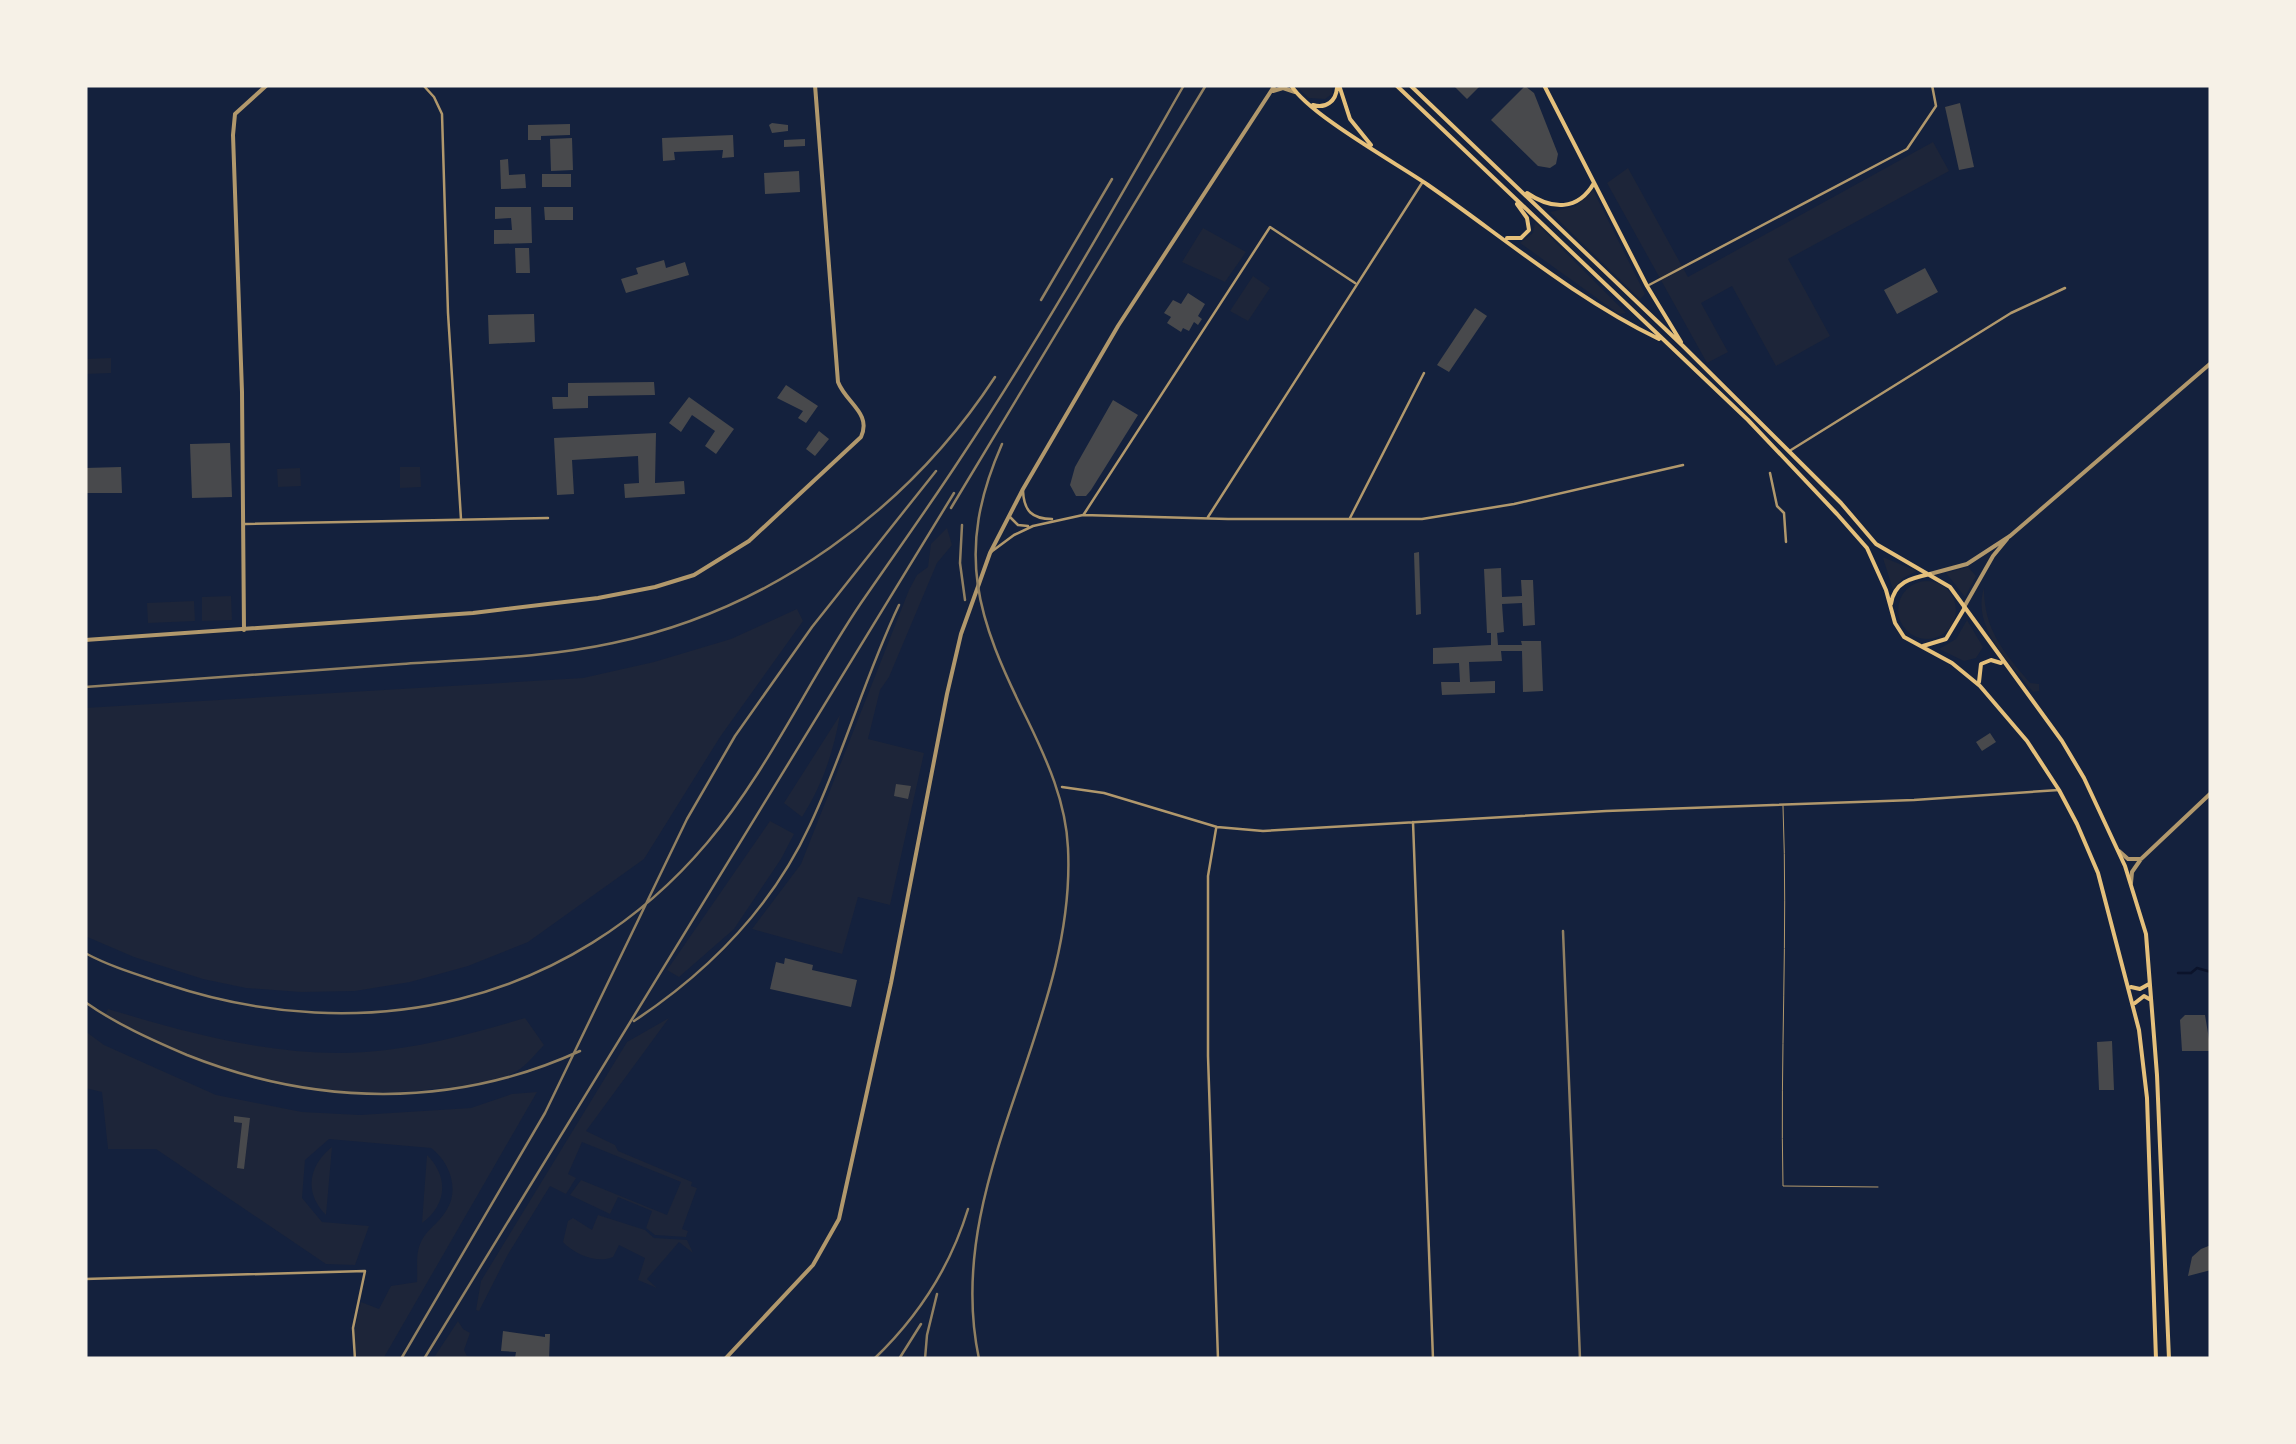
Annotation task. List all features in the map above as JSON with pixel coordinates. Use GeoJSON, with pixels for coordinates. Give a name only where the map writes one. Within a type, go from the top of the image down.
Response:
{"type":"FeatureCollection","features":[{"type":"Feature","properties":{"kind":"main road"},"geometry":{"type":"LineString","coordinates":[[1291,85],[1309,103],[1618,319],[1663,341]]}},
{"type":"Feature","properties":{"kind":"main road"},"geometry":{"type":"LineString","coordinates":[[1309,103],[1328,105],[1336,96],[1338,85]]}},
{"type":"Feature","properties":{"kind":"main road"},"geometry":{"type":"LineString","coordinates":[[1338,85],[1353,125],[1374,148]]}},
{"type":"Feature","properties":{"kind":"main road"},"geometry":{"type":"LineString","coordinates":[[1396,85],[1748,420],[1867,548],[1904,637],[1952,663],[1980,686],[2027,741],[2058,790],[2093,860],[2135,1008],[2147,1098],[2156,1359]]}},
{"type":"Feature","properties":{"kind":"main road"},"geometry":{"type":"LineString","coordinates":[[1410,85],[1684,346],[1790,451],[1876,544],[1950,587],[2070,753],[2100,806],[2145,926],[2153,1004],[2169,1359]]}},
{"type":"Feature","properties":{"kind":"main road"},"geometry":{"type":"LineString","coordinates":[[1544,85],[1647,286],[1684,346]]}},
{"type":"Feature","properties":{"kind":"main road"},"geometry":{"type":"LineString","coordinates":[[1521,188],[1540,202],[1559,206],[1578,201],[1594,182]]}},
{"type":"Feature","properties":{"kind":"main road"},"geometry":{"type":"LineString","coordinates":[[1504,237],[1521,238],[1529,230],[1527,218],[1511,196]]}},
{"type":"Feature","properties":{"kind":"main road"},"geometry":{"type":"LineString","coordinates":[[1891,612],[1892,596],[1902,582],[1930,574]]}},
{"type":"Feature","properties":{"kind":"main road"},"geometry":{"type":"LineString","coordinates":[[1918,646],[1946,639],[1964,607]]}},
{"type":"Feature","properties":{"kind":"main road"},"geometry":{"type":"LineString","coordinates":[[1980,686],[1981,664],[1991,660],[2005,665]]}},
{"type":"Feature","properties":{"kind":"main road"},"geometry":{"type":"LineString","coordinates":[[2129,983],[2140,990],[2148,986],[2150,978]]}},
{"type":"Feature","properties":{"kind":"main road"},"geometry":{"type":"LineString","coordinates":[[2135,1008],[2141,996],[2150,998],[2153,1004]]}},
{"type":"Feature","properties":{"kind":"street"},"geometry":{"type":"LineString","coordinates":[[244,630],[233,155],[235,114],[266,85]]}},
{"type":"Feature","properties":{"kind":"street"},"geometry":{"type":"LineString","coordinates":[[423,85],[434,96],[442,114],[448,313],[461,519]]}},
{"type":"Feature","properties":{"kind":"street"},"geometry":{"type":"LineString","coordinates":[[85,640],[473,614],[568,602],[654,587],[694,574],[749,542],[858,440],[865,428],[864,417],[838,382],[815,85]]}},
{"type":"Feature","properties":{"kind":"street"},"geometry":{"type":"LineString","coordinates":[[725,1359],[814,1265],[839,1219],[897,953],[947,694],[961,634],[990,553],[1134,300],[1275,85]]}},
{"type":"Feature","properties":{"kind":"street"},"geometry":{"type":"LineString","coordinates":[[1647,286],[1907,149],[1936,106],[1932,85]]}},
{"type":"Feature","properties":{"kind":"street"},"geometry":{"type":"LineString","coordinates":[[1269,93],[1282,88],[1295,92]]}},
{"type":"Feature","properties":{"kind":"street"},"geometry":{"type":"LineString","coordinates":[[1206,519],[1423,181]]}},
{"type":"Feature","properties":{"kind":"street"},"geometry":{"type":"LineString","coordinates":[[1083,516],[1270,227],[1355,283]]}},
{"type":"Feature","properties":{"kind":"street"},"geometry":{"type":"LineString","coordinates":[[1790,451],[2011,313],[2065,288]]}},
{"type":"Feature","properties":{"kind":"street"},"geometry":{"type":"LineString","coordinates":[[1930,574],[1967,564],[2010,536],[2211,362]]}},
{"type":"Feature","properties":{"kind":"street"},"geometry":{"type":"LineString","coordinates":[[1350,520],[1424,372]]}},
{"type":"Feature","properties":{"kind":"street"},"geometry":{"type":"LineString","coordinates":[[990,553],[1014,534],[1032,526],[1083,516],[1350,520],[1451,516],[1684,465]]}},
{"type":"Feature","properties":{"kind":"street"},"geometry":{"type":"LineString","coordinates":[[1770,473],[1777,506],[1784,513],[1786,542]]}},
{"type":"Feature","properties":{"kind":"street"},"geometry":{"type":"LineString","coordinates":[[1023,489],[1026,508],[1036,518],[1058,520]]}},
{"type":"Feature","properties":{"kind":"street"},"geometry":{"type":"LineString","coordinates":[[1009,516],[1018,525],[1032,526]]}},
{"type":"Feature","properties":{"kind":"street"},"geometry":{"type":"LineString","coordinates":[[244,524],[548,518]]}},
{"type":"Feature","properties":{"kind":"street"},"geometry":{"type":"LineString","coordinates":[[1964,607],[1993,556],[2010,536]]}},
{"type":"Feature","properties":{"kind":"street"},"geometry":{"type":"LineString","coordinates":[[1062,788],[1104,793],[1217,827],[1263,832],[2058,790]]}},
{"type":"Feature","properties":{"kind":"street"},"geometry":{"type":"LineString","coordinates":[[2131,883],[2132,872],[2141,858],[2211,793]]}},
{"type":"Feature","properties":{"kind":"street"},"geometry":{"type":"LineString","coordinates":[[1413,822],[1434,1359]]}},
{"type":"Feature","properties":{"kind":"street"},"geometry":{"type":"LineString","coordinates":[[1217,827],[1208,876],[1208,1056],[1218,1359]]}},
{"type":"Feature","properties":{"kind":"street"},"geometry":{"type":"LineString","coordinates":[[2118,850],[2128,859],[2141,858]]}},
{"type":"Feature","properties":{"kind":"street"},"geometry":{"type":"LineString","coordinates":[[85,1279],[365,1271],[353,1328],[355,1359]]}},
{"type":"Feature","properties":{"kind":"lane"},"geometry":{"type":"LineString","coordinates":[[1784,806],[1786,948],[1780,1056],[1783,1186],[1878,1187]]}},
{"type":"Feature","properties":{"kind":"shaded area"},"geometry":{"type":"Polygon","coordinates":[[[1295,85],[1333,85],[1332,94],[1325,99],[1309,98],[1295,85]]]}},
{"type":"Feature","properties":{"kind":"shaded area"},"geometry":{"type":"Polygon","coordinates":[[[1933,142],[1949,171],[1788,259],[1830,336],[1776,366],[1732,286],[1701,303],[1728,352],[1707,363],[1607,183],[1628,168],[1688,277],[1933,142]]]}},
{"type":"Feature","properties":{"kind":"shaded area"},"geometry":{"type":"Polygon","coordinates":[[[1593,190],[1645,294],[1640,299],[1550,212],[1576,206],[1593,190]]]}},
{"type":"Feature","properties":{"kind":"shaded area"},"geometry":{"type":"Polygon","coordinates":[[[1535,222],[1626,313],[1619,314],[1520,243],[1533,233],[1535,222]]]}},
{"type":"Feature","properties":{"kind":"shaded area"},"geometry":{"type":"Polygon","coordinates":[[[1203,228],[1246,252],[1225,282],[1182,262],[1203,228]]]}},
{"type":"Feature","properties":{"kind":"shaded area"},"geometry":{"type":"Polygon","coordinates":[[[1253,276],[1270,288],[1248,321],[1230,311],[1253,276]]]}},
{"type":"Feature","properties":{"kind":"shaded area"},"geometry":{"type":"Polygon","coordinates":[[[111,358],[111,373],[85,374],[85,359],[111,358]]]}},
{"type":"Feature","properties":{"kind":"shaded area"},"geometry":{"type":"Polygon","coordinates":[[[400,467],[420,467],[421,487],[400,488],[400,467]]]}},
{"type":"Feature","properties":{"kind":"shaded area"},"geometry":{"type":"Polygon","coordinates":[[[300,468],[301,486],[278,487],[277,469],[300,468]]]}},
{"type":"Feature","properties":{"kind":"shaded area"},"geometry":{"type":"Polygon","coordinates":[[[947,528],[952,545],[937,563],[880,690],[868,739],[924,753],[890,905],[858,897],[842,954],[752,929],[801,864],[909,590],[917,575],[928,567],[931,544],[947,528]]]}},
{"type":"Feature","properties":{"kind":"shaded area"},"geometry":{"type":"Polygon","coordinates":[[[1883,558],[1917,571],[1903,578],[1893,590],[1883,558]]]}},
{"type":"Feature","properties":{"kind":"shaded area"},"geometry":{"type":"Polygon","coordinates":[[[1968,567],[1976,576],[1965,597],[1946,573],[1968,567]]]}},
{"type":"Feature","properties":{"kind":"shaded area"},"geometry":{"type":"Polygon","coordinates":[[[1927,581],[1948,589],[1956,610],[1948,631],[1927,639],[1906,631],[1898,610],[1906,589],[1927,581]]]}},
{"type":"Feature","properties":{"kind":"shaded area"},"geometry":{"type":"Polygon","coordinates":[[[1984,588],[1991,628],[2011,661],[2030,683],[2039,684],[2039,691],[2033,692],[1988,631],[1981,603],[1984,588]]]}},
{"type":"Feature","properties":{"kind":"shaded area"},"geometry":{"type":"Polygon","coordinates":[[[231,596],[232,620],[202,621],[202,597],[231,596]]]}},
{"type":"Feature","properties":{"kind":"shaded area"},"geometry":{"type":"Polygon","coordinates":[[[194,601],[195,621],[148,623],[147,603],[194,601]]]}},
{"type":"Feature","properties":{"kind":"shaded area"},"geometry":{"type":"Polygon","coordinates":[[[797,609],[803,621],[720,737],[644,859],[528,942],[468,966],[410,982],[355,991],[301,992],[246,988],[203,979],[85,936],[85,708],[583,678],[731,639],[797,609]]]}},
{"type":"Feature","properties":{"kind":"shaded area"},"geometry":{"type":"Polygon","coordinates":[[[1967,620],[1983,647],[1976,658],[1964,661],[1939,649],[1956,639],[1967,620]]]}},
{"type":"Feature","properties":{"kind":"shaded area"},"geometry":{"type":"Polygon","coordinates":[[[840,715],[826,768],[802,817],[784,803],[840,715]]]}},
{"type":"Feature","properties":{"kind":"shaded area"},"geometry":{"type":"Polygon","coordinates":[[[770,821],[794,834],[734,929],[679,977],[667,970],[770,821]]]}},
{"type":"Feature","properties":{"kind":"shaded area"},"geometry":{"type":"Polygon","coordinates":[[[108,1009],[203,1035],[300,1051],[366,1052],[406,1047],[525,1018],[544,1045],[517,1071],[488,1081],[390,1092],[347,1092],[263,1081],[222,1070],[143,1037],[105,1015],[108,1009]]]}},
{"type":"Feature","properties":{"kind":"shaded area"},"geometry":{"type":"Polygon","coordinates":[[[669,1018],[586,1131],[615,1145],[618,1151],[692,1182],[691,1186],[697,1188],[682,1229],[688,1231],[686,1237],[655,1235],[646,1228],[652,1211],[618,1197],[610,1214],[570,1195],[581,1180],[667,1215],[681,1182],[582,1142],[568,1174],[576,1178],[566,1194],[550,1186],[479,1311],[476,1310],[481,1281],[627,1042],[669,1018]]]}},
{"type":"Feature","properties":{"kind":"shaded area"},"geometry":{"type":"Polygon","coordinates":[[[85,1031],[104,1045],[216,1095],[302,1112],[360,1115],[471,1108],[512,1094],[537,1092],[383,1359],[354,1359],[361,1302],[379,1309],[391,1286],[417,1282],[421,1242],[450,1203],[451,1177],[438,1154],[431,1148],[329,1139],[305,1160],[302,1198],[322,1222],[369,1226],[355,1265],[326,1264],[156,1149],[108,1149],[102,1092],[85,1088],[85,1031]]]}},
{"type":"Feature","properties":{"kind":"shaded area"},"geometry":{"type":"Polygon","coordinates":[[[332,1147],[326,1215],[314,1198],[312,1180],[318,1163],[332,1147]]]}},
{"type":"Feature","properties":{"kind":"shaded area"},"geometry":{"type":"Polygon","coordinates":[[[427,1155],[439,1172],[442,1190],[436,1208],[422,1223],[427,1155]]]}},
{"type":"Feature","properties":{"kind":"shaded area"},"geometry":{"type":"Polygon","coordinates":[[[598,1215],[645,1230],[654,1238],[687,1240],[693,1253],[679,1242],[647,1279],[657,1288],[638,1280],[645,1258],[619,1245],[613,1257],[600,1259],[579,1254],[563,1242],[568,1221],[573,1218],[592,1230],[598,1215]]]}},
{"type":"Feature","properties":{"kind":"shaded area"},"geometry":{"type":"Polygon","coordinates":[[[458,1321],[470,1333],[464,1350],[467,1356],[497,1359],[433,1359],[458,1321]]]}},
{"type":"Feature","properties":{"kind":"building"},"geometry":{"type":"Polygon","coordinates":[[[1453,85],[1481,85],[1467,99],[1453,85]]]}},
{"type":"Feature","properties":{"kind":"building"},"geometry":{"type":"Polygon","coordinates":[[[1525,86],[1534,93],[1558,154],[1556,164],[1550,168],[1538,166],[1491,120],[1525,86]]]}},
{"type":"Feature","properties":{"kind":"building"},"geometry":{"type":"Polygon","coordinates":[[[1960,103],[1974,167],[1959,170],[1945,107],[1960,103]]]}},
{"type":"Feature","properties":{"kind":"building"},"geometry":{"type":"Polygon","coordinates":[[[772,123],[788,125],[788,131],[772,133],[772,123]]]}},
{"type":"Feature","properties":{"kind":"building"},"geometry":{"type":"Polygon","coordinates":[[[570,124],[570,135],[528,140],[528,125],[570,124]]]}},
{"type":"Feature","properties":{"kind":"building"},"geometry":{"type":"Polygon","coordinates":[[[733,135],[734,157],[722,158],[723,150],[674,152],[675,160],[663,161],[662,138],[733,135]]]}},
{"type":"Feature","properties":{"kind":"building"},"geometry":{"type":"Polygon","coordinates":[[[572,138],[573,170],[551,171],[550,139],[572,138]]]}},
{"type":"Feature","properties":{"kind":"building"},"geometry":{"type":"Polygon","coordinates":[[[805,139],[805,146],[784,147],[784,140],[805,139]]]}},
{"type":"Feature","properties":{"kind":"building"},"geometry":{"type":"Polygon","coordinates":[[[508,159],[509,175],[525,174],[526,188],[501,189],[500,160],[508,159]]]}},
{"type":"Feature","properties":{"kind":"building"},"geometry":{"type":"Polygon","coordinates":[[[799,171],[800,192],[765,194],[764,173],[799,171]]]}},
{"type":"Feature","properties":{"kind":"building"},"geometry":{"type":"Polygon","coordinates":[[[542,174],[571,174],[571,187],[542,187],[542,174]]]}},
{"type":"Feature","properties":{"kind":"building"},"geometry":{"type":"Polygon","coordinates":[[[495,207],[531,207],[532,243],[494,244],[494,230],[512,230],[511,218],[495,219],[495,207]]]}},
{"type":"Feature","properties":{"kind":"building"},"geometry":{"type":"Polygon","coordinates":[[[544,207],[573,207],[573,220],[545,220],[544,207]]]}},
{"type":"Feature","properties":{"kind":"building"},"geometry":{"type":"Polygon","coordinates":[[[515,248],[529,248],[530,273],[516,273],[515,248]]]}},
{"type":"Feature","properties":{"kind":"building"},"geometry":{"type":"Polygon","coordinates":[[[664,260],[666,268],[685,262],[689,275],[626,293],[621,279],[638,274],[636,268],[664,260]]]}},
{"type":"Feature","properties":{"kind":"building"},"geometry":{"type":"Polygon","coordinates":[[[1925,268],[1938,292],[1897,314],[1884,290],[1925,268]]]}},
{"type":"Feature","properties":{"kind":"building"},"geometry":{"type":"Polygon","coordinates":[[[1188,293],[1205,304],[1198,325],[1194,322],[1189,331],[1183,328],[1181,332],[1167,323],[1171,317],[1164,313],[1173,300],[1181,304],[1188,293]]]}},
{"type":"Feature","properties":{"kind":"building"},"geometry":{"type":"Polygon","coordinates":[[[1475,308],[1487,316],[1449,372],[1437,365],[1475,308]]]}},
{"type":"Feature","properties":{"kind":"building"},"geometry":{"type":"Polygon","coordinates":[[[534,314],[535,342],[489,344],[488,315],[534,314]]]}},
{"type":"Feature","properties":{"kind":"building"},"geometry":{"type":"Polygon","coordinates":[[[654,382],[655,395],[588,396],[588,408],[553,409],[552,397],[568,397],[568,383],[654,382]]]}},
{"type":"Feature","properties":{"kind":"building"},"geometry":{"type":"Polygon","coordinates":[[[786,385],[818,406],[806,423],[798,418],[803,411],[777,398],[786,385]]]}},
{"type":"Feature","properties":{"kind":"building"},"geometry":{"type":"Polygon","coordinates":[[[689,397],[734,429],[716,454],[705,446],[715,431],[692,415],[681,432],[669,423],[689,397]]]}},
{"type":"Feature","properties":{"kind":"building"},"geometry":{"type":"Polygon","coordinates":[[[1113,400],[1138,415],[1091,490],[1086,496],[1076,496],[1070,485],[1075,467],[1113,400]]]}},
{"type":"Feature","properties":{"kind":"building"},"geometry":{"type":"Polygon","coordinates":[[[819,431],[829,439],[815,456],[806,449],[819,431]]]}},
{"type":"Feature","properties":{"kind":"building"},"geometry":{"type":"Polygon","coordinates":[[[656,433],[655,483],[684,481],[685,494],[625,498],[624,484],[639,483],[638,456],[572,460],[574,494],[557,495],[554,438],[656,433]]]}},
{"type":"Feature","properties":{"kind":"building"},"geometry":{"type":"Polygon","coordinates":[[[230,443],[232,497],[192,498],[190,444],[230,443]]]}},
{"type":"Feature","properties":{"kind":"building"},"geometry":{"type":"Polygon","coordinates":[[[121,467],[122,493],[85,493],[85,468],[121,467]]]}},
{"type":"Feature","properties":{"kind":"building"},"geometry":{"type":"Polygon","coordinates":[[[1419,552],[1421,614],[1416,615],[1414,553],[1419,552]]]}},
{"type":"Feature","properties":{"kind":"building"},"geometry":{"type":"Polygon","coordinates":[[[1501,568],[1502,597],[1522,596],[1521,580],[1533,580],[1535,625],[1523,626],[1522,603],[1502,604],[1504,632],[1497,633],[1498,645],[1541,641],[1543,691],[1523,692],[1522,651],[1501,651],[1502,661],[1469,662],[1470,682],[1495,681],[1495,693],[1442,695],[1441,682],[1460,682],[1459,663],[1433,664],[1433,648],[1491,645],[1484,569],[1501,568]]]}},
{"type":"Feature","properties":{"kind":"building"},"geometry":{"type":"Polygon","coordinates":[[[1990,733],[1996,742],[1982,751],[1976,742],[1990,733]]]}},
{"type":"Feature","properties":{"kind":"building"},"geometry":{"type":"Polygon","coordinates":[[[896,784],[911,786],[908,799],[894,796],[896,784]]]}},
{"type":"Feature","properties":{"kind":"building"},"geometry":{"type":"Polygon","coordinates":[[[785,958],[813,965],[812,970],[857,980],[851,1007],[770,989],[776,962],[784,964],[785,958]]]}},
{"type":"Feature","properties":{"kind":"building"},"geometry":{"type":"Polygon","coordinates":[[[2185,1015],[2205,1015],[2211,1051],[2182,1051],[2180,1020],[2185,1015]]]}},
{"type":"Feature","properties":{"kind":"building"},"geometry":{"type":"Polygon","coordinates":[[[2112,1041],[2114,1090],[2099,1090],[2097,1042],[2112,1041]]]}},
{"type":"Feature","properties":{"kind":"building"},"geometry":{"type":"Polygon","coordinates":[[[234,1116],[250,1118],[244,1169],[237,1168],[242,1123],[234,1122],[234,1116]]]}},
{"type":"Feature","properties":{"kind":"building"},"geometry":{"type":"Polygon","coordinates":[[[2211,1245],[2211,1270],[2188,1276],[2192,1257],[2211,1245]]]}},
{"type":"Feature","properties":{"kind":"building"},"geometry":{"type":"Polygon","coordinates":[[[503,1331],[545,1337],[550,1334],[549,1359],[515,1358],[516,1352],[501,1351],[503,1331]]]}},
{"type":"Feature","properties":{"kind":"waterway"},"geometry":{"type":"LineString","coordinates":[[2178,973],[2191,973],[2197,968],[2211,972]]}},
{"type":"Feature","properties":{"kind":"railway"},"geometry":{"type":"LineString","coordinates":[[85,953],[166,984],[240,1004],[315,1013],[388,1011],[459,999],[528,976],[593,943],[653,898],[707,843],[769,756],[861,603],[1019,368],[1184,85]]}},
{"type":"Feature","properties":{"kind":"railway"},"geometry":{"type":"LineString","coordinates":[[951,508],[1206,85]]}},
{"type":"Feature","properties":{"kind":"railway"},"geometry":{"type":"LineString","coordinates":[[1041,300],[1112,179]]}},
{"type":"Feature","properties":{"kind":"railway"},"geometry":{"type":"LineString","coordinates":[[85,687],[534,655],[613,643],[671,628],[727,606],[830,548],[921,470],[995,377]]}},
{"type":"Feature","properties":{"kind":"railway"},"geometry":{"type":"LineString","coordinates":[[979,1359],[972,1293],[978,1229],[993,1165],[1053,977],[1065,913],[1068,848],[1064,814],[1054,782],[995,649],[978,584],[979,519],[1002,444]]}},
{"type":"Feature","properties":{"kind":"railway"},"geometry":{"type":"LineString","coordinates":[[401,1359],[545,1113],[687,819],[735,736],[812,627],[936,471]]}},
{"type":"Feature","properties":{"kind":"railway"},"geometry":{"type":"LineString","coordinates":[[424,1359],[954,493]]}},
{"type":"Feature","properties":{"kind":"railway"},"geometry":{"type":"LineString","coordinates":[[962,525],[960,563],[965,600]]}},
{"type":"Feature","properties":{"kind":"railway"},"geometry":{"type":"LineString","coordinates":[[634,1021],[687,981],[736,935],[795,855],[822,798],[899,605]]}},
{"type":"Feature","properties":{"kind":"railway"},"geometry":{"type":"LineString","coordinates":[[1563,931],[1580,1359]]}},
{"type":"Feature","properties":{"kind":"railway"},"geometry":{"type":"LineString","coordinates":[[85,1002],[187,1055],[235,1072],[334,1091],[434,1091],[532,1070],[580,1051]]}},
{"type":"Feature","properties":{"kind":"railway"},"geometry":{"type":"LineString","coordinates":[[874,1359],[931,1290],[968,1209]]}},
{"type":"Feature","properties":{"kind":"railway"},"geometry":{"type":"LineString","coordinates":[[925,1359],[937,1294]]}},
{"type":"Feature","properties":{"kind":"railway"},"geometry":{"type":"LineString","coordinates":[[899,1359],[921,1324]]}}]}
